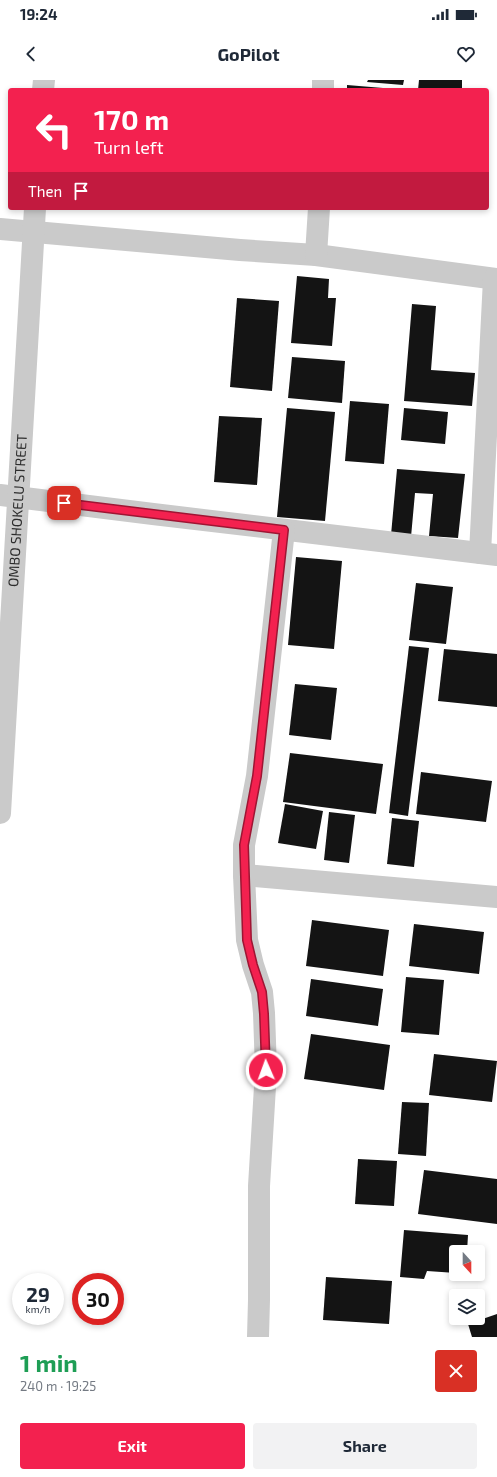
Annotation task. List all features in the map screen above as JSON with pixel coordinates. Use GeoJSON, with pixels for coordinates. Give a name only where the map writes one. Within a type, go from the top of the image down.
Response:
{"type":"FeatureCollection","features":[{"type":"Feature","properties":{"kind":"street","name":"OMBO SHOKELU STREET"},"geometry":{"type":"LineString","coordinates":[[0,813],[9,496],[35,210]]}},
{"type":"Feature","properties":{"kind":"street"},"geometry":{"type":"LineString","coordinates":[[316,256],[319,210]]}},
{"type":"Feature","properties":{"kind":"street"},"geometry":{"type":"LineString","coordinates":[[0,229],[316,256],[495,279],[489,554],[9,496]]}},
{"type":"Feature","properties":{"kind":"street"},"geometry":{"type":"LineString","coordinates":[[258,1337],[259,1186],[266,1070],[262,992],[247,940],[244,845],[257,776],[284,530]]}},
{"type":"Feature","properties":{"kind":"street"},"geometry":{"type":"LineString","coordinates":[[244,875],[497,897]]}},
{"type":"Feature","properties":{"kind":"building"},"geometry":{"type":"Polygon","coordinates":[[[368,80],[404,80],[403,85],[367,82],[368,80]]]}},
{"type":"Feature","properties":{"kind":"building"},"geometry":{"type":"Polygon","coordinates":[[[419,80],[462,80],[462,88],[418,88],[419,80]]]}},
{"type":"Feature","properties":{"kind":"building"},"geometry":{"type":"Polygon","coordinates":[[[347,85],[383,88],[347,88],[347,85]]]}},
{"type":"Feature","properties":{"kind":"building"},"geometry":{"type":"Polygon","coordinates":[[[297,276],[329,279],[328,298],[336,298],[332,346],[291,343],[297,276]]]}},
{"type":"Feature","properties":{"kind":"building"},"geometry":{"type":"Polygon","coordinates":[[[237,298],[279,301],[272,391],[230,387],[237,298]]]}},
{"type":"Feature","properties":{"kind":"building"},"geometry":{"type":"Polygon","coordinates":[[[412,304],[436,306],[431,370],[475,373],[472,406],[404,401],[412,304]]]}},
{"type":"Feature","properties":{"kind":"building"},"geometry":{"type":"Polygon","coordinates":[[[292,357],[345,361],[342,403],[288,398],[292,357]]]}},
{"type":"Feature","properties":{"kind":"building"},"geometry":{"type":"Polygon","coordinates":[[[350,401],[389,404],[384,464],[345,461],[350,401]]]}},
{"type":"Feature","properties":{"kind":"building"},"geometry":{"type":"Polygon","coordinates":[[[287,408],[335,412],[325,521],[277,517],[287,408]]]}},
{"type":"Feature","properties":{"kind":"building"},"geometry":{"type":"Polygon","coordinates":[[[404,408],[448,412],[445,444],[401,440],[404,408]]]}},
{"type":"Feature","properties":{"kind":"building"},"geometry":{"type":"Polygon","coordinates":[[[219,416],[262,418],[257,485],[214,482],[219,416]]]}},
{"type":"Feature","properties":{"kind":"building"},"geometry":{"type":"Polygon","coordinates":[[[397,469],[465,474],[458,538],[429,536],[433,494],[415,493],[411,537],[391,535],[397,469]]]}},
{"type":"Feature","properties":{"kind":"building"},"geometry":{"type":"Polygon","coordinates":[[[296,557],[342,561],[334,649],[288,645],[296,557]]]}},
{"type":"Feature","properties":{"kind":"building"},"geometry":{"type":"Polygon","coordinates":[[[416,583],[453,587],[446,644],[409,640],[416,583]]]}},
{"type":"Feature","properties":{"kind":"building"},"geometry":{"type":"Polygon","coordinates":[[[409,646],[429,648],[408,816],[389,813],[409,646]]]}},
{"type":"Feature","properties":{"kind":"building"},"geometry":{"type":"Polygon","coordinates":[[[444,649],[497,654],[497,707],[438,701],[444,649]]]}},
{"type":"Feature","properties":{"kind":"building"},"geometry":{"type":"Polygon","coordinates":[[[295,684],[337,688],[331,740],[289,735],[295,684]]]}},
{"type":"Feature","properties":{"kind":"building"},"geometry":{"type":"Polygon","coordinates":[[[290,753],[383,764],[376,814],[283,802],[290,753]]]}},
{"type":"Feature","properties":{"kind":"building"},"geometry":{"type":"Polygon","coordinates":[[[421,772],[492,781],[486,822],[416,814],[421,772]]]}},
{"type":"Feature","properties":{"kind":"building"},"geometry":{"type":"Polygon","coordinates":[[[285,804],[323,811],[316,849],[278,843],[285,804]]]}},
{"type":"Feature","properties":{"kind":"building"},"geometry":{"type":"Polygon","coordinates":[[[329,812],[355,815],[349,863],[324,860],[329,812]]]}},
{"type":"Feature","properties":{"kind":"building"},"geometry":{"type":"Polygon","coordinates":[[[392,818],[419,821],[414,867],[387,864],[392,818]]]}},
{"type":"Feature","properties":{"kind":"building"},"geometry":{"type":"Polygon","coordinates":[[[312,920],[389,930],[383,976],[306,966],[312,920]]]}},
{"type":"Feature","properties":{"kind":"building"},"geometry":{"type":"Polygon","coordinates":[[[414,924],[484,932],[479,974],[409,966],[414,924]]]}},
{"type":"Feature","properties":{"kind":"building"},"geometry":{"type":"Polygon","coordinates":[[[406,977],[444,980],[439,1035],[401,1032],[406,977]]]}},
{"type":"Feature","properties":{"kind":"building"},"geometry":{"type":"Polygon","coordinates":[[[311,979],[383,989],[378,1026],[306,1016],[311,979]]]}},
{"type":"Feature","properties":{"kind":"building"},"geometry":{"type":"Polygon","coordinates":[[[311,1034],[390,1045],[384,1090],[304,1079],[311,1034]]]}},
{"type":"Feature","properties":{"kind":"building"},"geometry":{"type":"Polygon","coordinates":[[[434,1054],[497,1061],[492,1102],[429,1095],[434,1054]]]}},
{"type":"Feature","properties":{"kind":"building"},"geometry":{"type":"Polygon","coordinates":[[[402,1102],[429,1103],[426,1156],[398,1154],[402,1102]]]}},
{"type":"Feature","properties":{"kind":"building"},"geometry":{"type":"Polygon","coordinates":[[[358,1159],[397,1161],[394,1206],[355,1204],[358,1159]]]}},
{"type":"Feature","properties":{"kind":"building"},"geometry":{"type":"Polygon","coordinates":[[[424,1170],[497,1179],[497,1224],[418,1214],[424,1170]]]}},
{"type":"Feature","properties":{"kind":"building"},"geometry":{"type":"Polygon","coordinates":[[[404,1230],[468,1235],[467,1245],[449,1245],[449,1273],[427,1271],[424,1279],[400,1277],[404,1230]]]}},
{"type":"Feature","properties":{"kind":"building"},"geometry":{"type":"Polygon","coordinates":[[[326,1277],[392,1281],[389,1324],[323,1320],[326,1277]]]}},
{"type":"Feature","properties":{"kind":"building"},"geometry":{"type":"Polygon","coordinates":[[[497,1314],[497,1337],[472,1337],[468,1325],[485,1325],[485,1318],[497,1314]]]}},
{"type":"Feature","properties":{"kind":"route"},"geometry":{"type":"LineString","coordinates":[[64,503],[284,530],[257,776],[244,845],[247,940],[262,992],[266,1070]]}}]}
